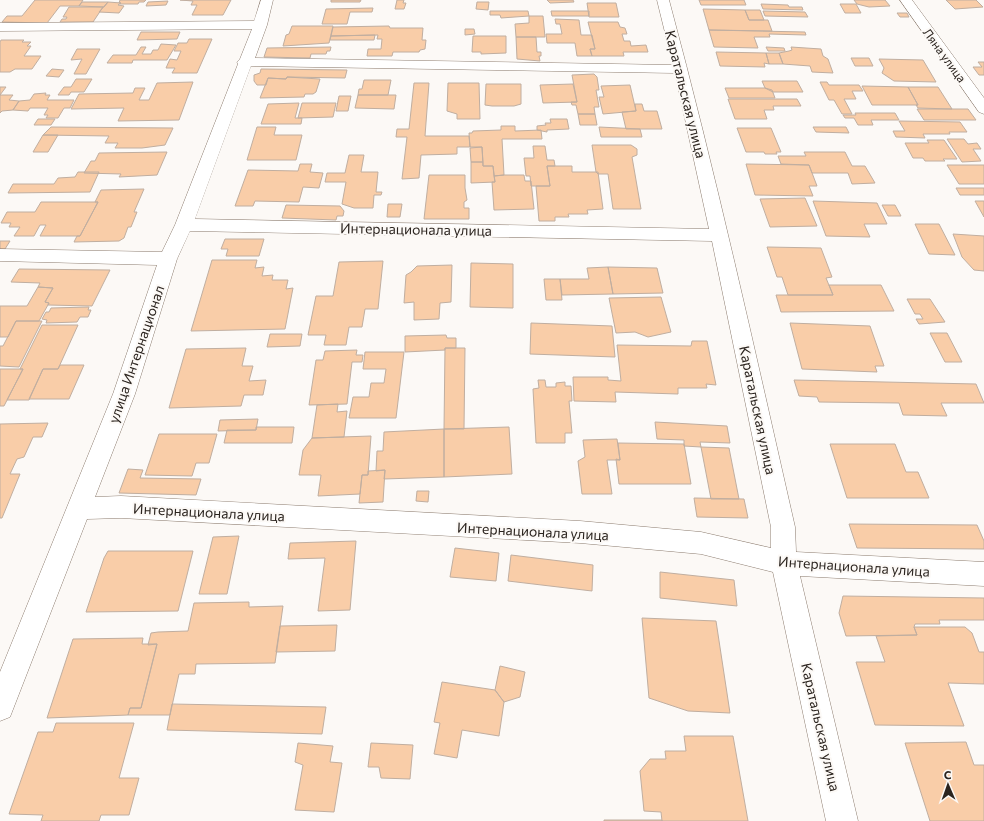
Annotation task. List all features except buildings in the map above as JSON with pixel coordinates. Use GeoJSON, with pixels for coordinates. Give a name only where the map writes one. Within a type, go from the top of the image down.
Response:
{"type":"FeatureCollection","features":[{"type":"Feature","properties":{"kind":"street","name":"улица Интернационал"},"geometry":{"type":"LineString","coordinates":[[0,706],[124,394],[168,259],[184,225],[244,62],[260,25],[267,0]]}},
{"type":"Feature","properties":{"kind":"street","name":"Каратальская улица"},"geometry":{"type":"LineString","coordinates":[[663,0],[681,68],[720,235],[783,527],[784,563],[842,821]]}},
{"type":"Feature","properties":{"kind":"street","name":"Ляна улица"},"geometry":{"type":"LineString","coordinates":[[906,0],[984,109]]}},
{"type":"Feature","properties":{"kind":"street"},"geometry":{"type":"LineString","coordinates":[[0,27],[260,25]]}},
{"type":"Feature","properties":{"kind":"street"},"geometry":{"type":"LineString","coordinates":[[244,62],[509,67],[681,68]]}},
{"type":"Feature","properties":{"kind":"street","name":"Интернационала улица"},"geometry":{"type":"LineString","coordinates":[[184,225],[720,235]]}},
{"type":"Feature","properties":{"kind":"street"},"geometry":{"type":"LineString","coordinates":[[0,255],[168,259]]}},
{"type":"Feature","properties":{"kind":"street","name":"Интернационала улица"},"geometry":{"type":"LineString","coordinates":[[79,508],[121,507],[580,532],[701,543],[784,563],[984,574]]}}]}
